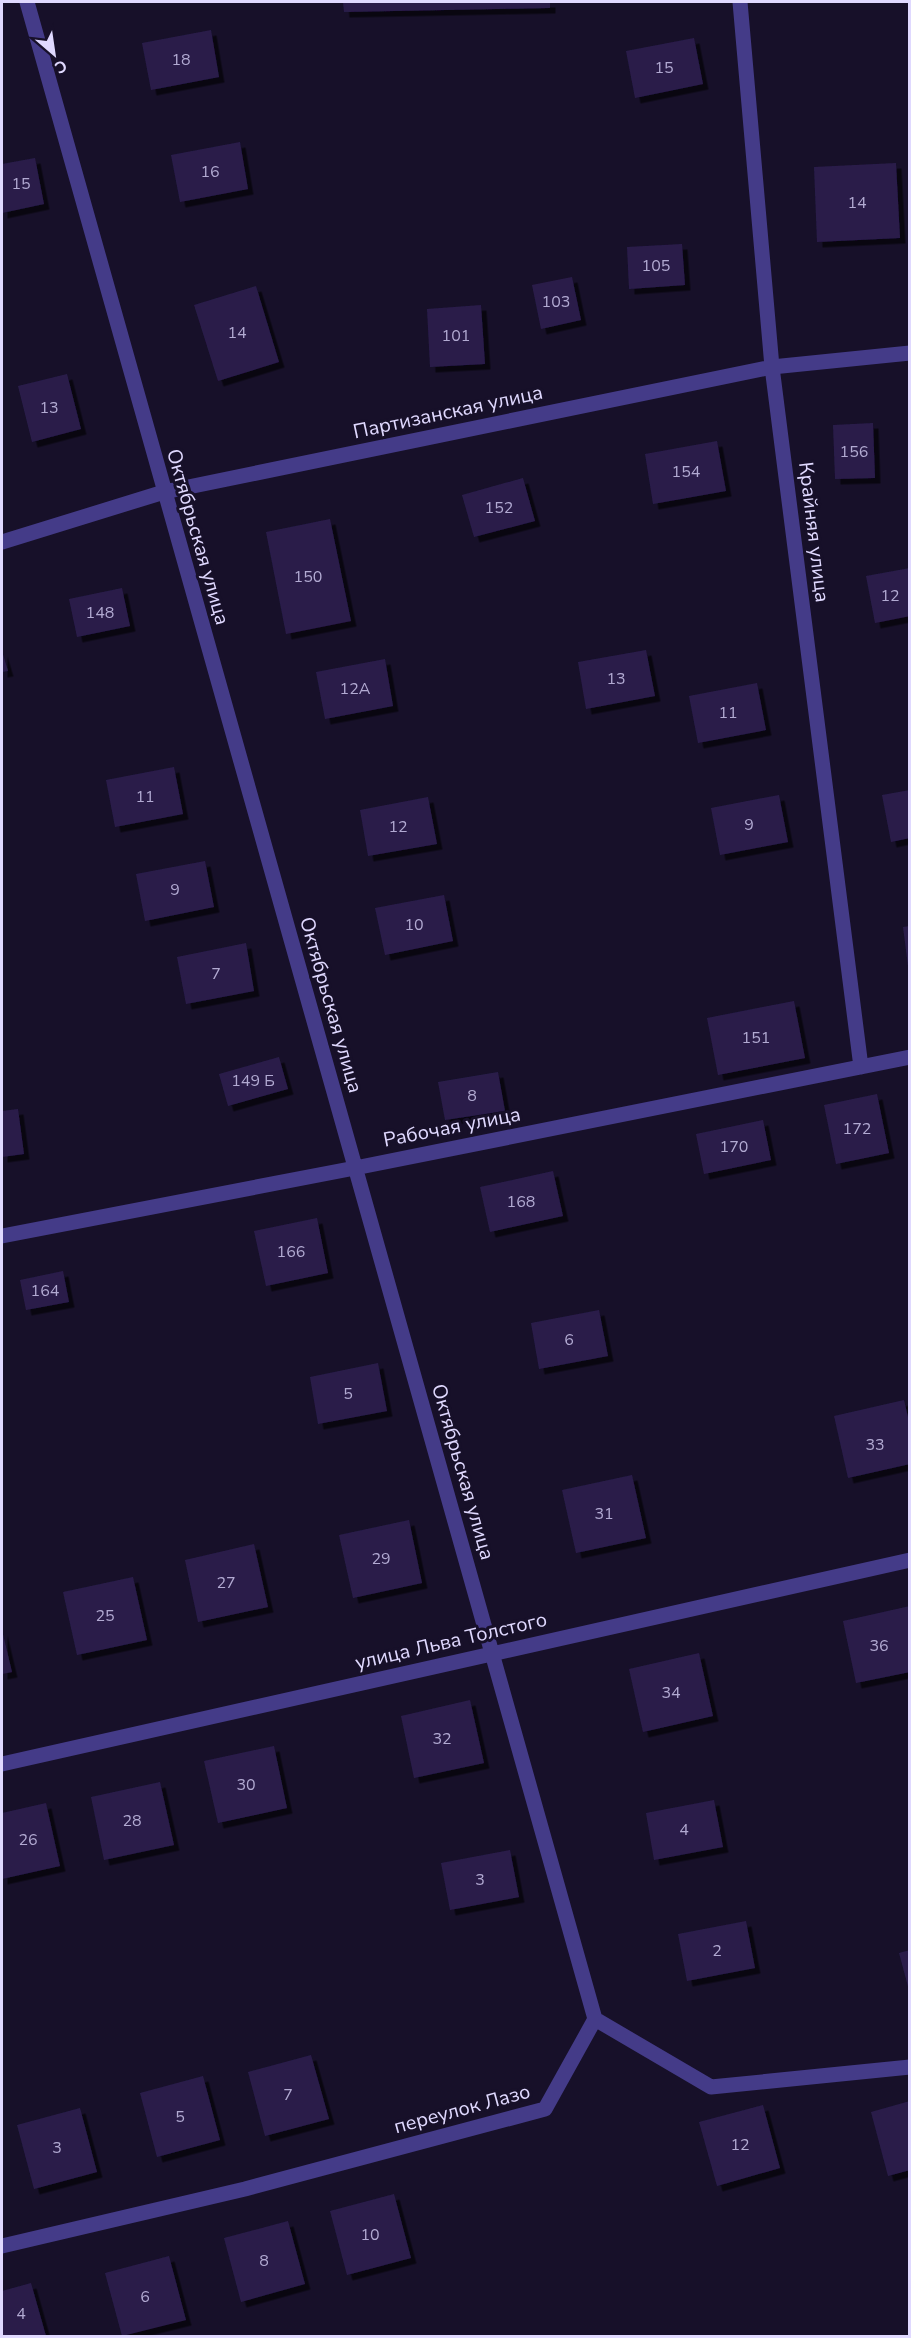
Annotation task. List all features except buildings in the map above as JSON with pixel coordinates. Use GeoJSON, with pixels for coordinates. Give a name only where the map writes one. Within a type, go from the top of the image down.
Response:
{"type":"FeatureCollection","features":[{"type":"Feature","properties":{"kind":"street","name":"Октябрьская улица"},"geometry":{"type":"LineString","coordinates":[[27,2],[596,2019]]}},
{"type":"Feature","properties":{"kind":"street","name":"Крайняя улица"},"geometry":{"type":"LineString","coordinates":[[740,2],[772,367],[861,1066]]}},
{"type":"Feature","properties":{"kind":"street","name":"Партизанская улица"},"geometry":{"type":"LineString","coordinates":[[2,542],[164,492],[772,367],[909,352]]}},
{"type":"Feature","properties":{"kind":"street","name":"Рабочая улица"},"geometry":{"type":"LineString","coordinates":[[2,1236],[909,1057]]}},
{"type":"Feature","properties":{"kind":"street","name":"улица Льва Толстого"},"geometry":{"type":"LineString","coordinates":[[2,1764],[909,1560]]}},
{"type":"Feature","properties":{"kind":"street"},"geometry":{"type":"LineString","coordinates":[[596,2019],[711,2087],[909,2067]]}},
{"type":"Feature","properties":{"kind":"street","name":"переулок Лазо"},"geometry":{"type":"LineString","coordinates":[[2,2246],[245,2189],[545,2109],[596,2019]]}}]}
